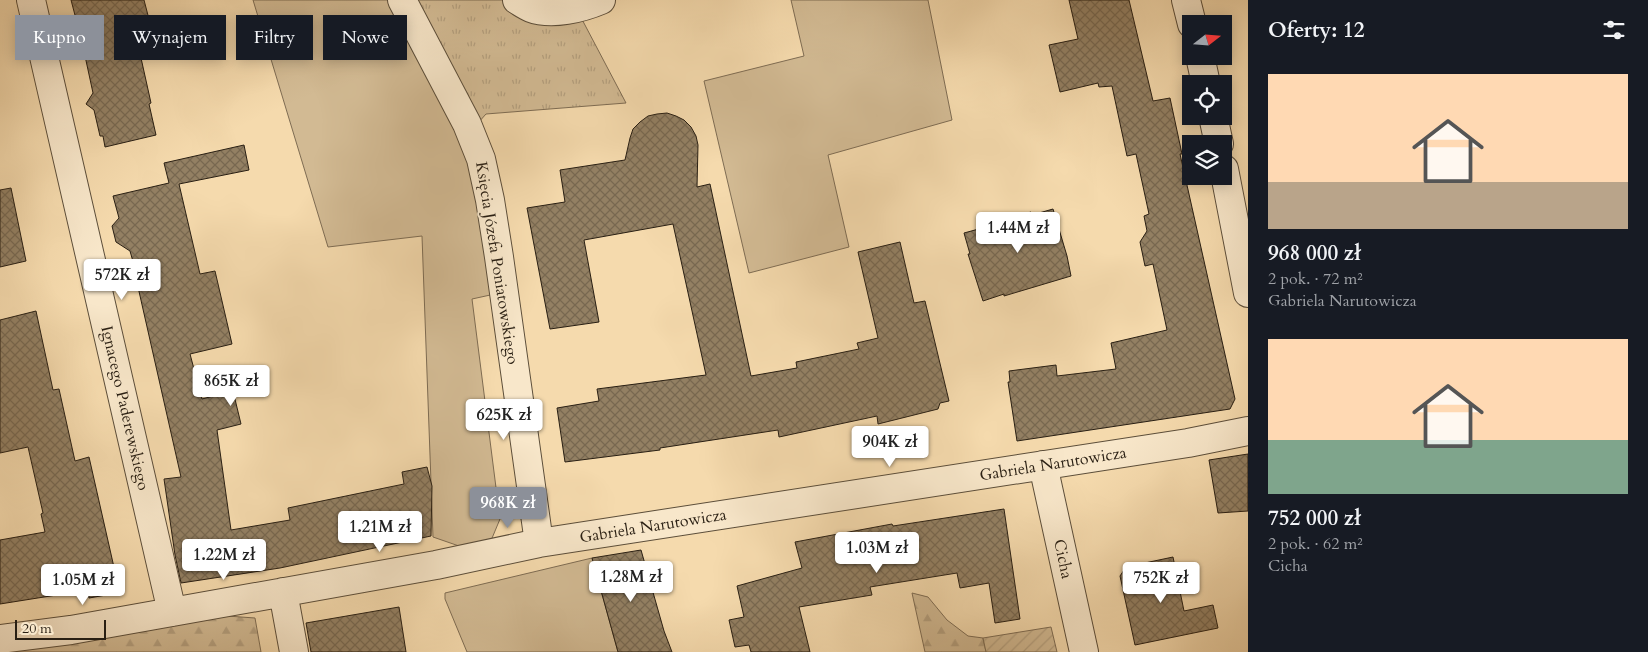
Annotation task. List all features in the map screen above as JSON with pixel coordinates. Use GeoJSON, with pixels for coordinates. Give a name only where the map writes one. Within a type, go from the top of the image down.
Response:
{"type":"FeatureCollection","features":[{"type":"Feature","properties":{"kind":"street","name":"Ignacego Paderewskiego"},"geometry":{"type":"LineString","coordinates":[[30,0],[172,612]]}},
{"type":"Feature","properties":{"kind":"street","name":"Księcia Józefa Poniatowskiego"},"geometry":{"type":"LineString","coordinates":[[402,0],[467,124],[481,159],[499,257],[540,543]]}},
{"type":"Feature","properties":{"kind":"street"},"geometry":{"type":"LineString","coordinates":[[517,0],[532,8],[555,11],[576,8],[601,0]]}},
{"type":"Feature","properties":{"kind":"street"},"geometry":{"type":"LineString","coordinates":[[1186,0],[1190,15]]}},
{"type":"Feature","properties":{"kind":"street"},"geometry":{"type":"LineString","coordinates":[[1227,185],[1248,293]]}},
{"type":"Feature","properties":{"kind":"street","name":"Gabriela Narutowicza"},"geometry":{"type":"LineString","coordinates":[[0,639],[71,630],[444,563],[540,543],[1178,444],[1248,431]]}},
{"type":"Feature","properties":{"kind":"street","name":"Cicha"},"geometry":{"type":"LineString","coordinates":[[1043,465],[1084,652]]}},
{"type":"Feature","properties":{"kind":"street"},"geometry":{"type":"LineString","coordinates":[[283,592],[294,652]]}},
{"type":"Feature","properties":{"kind":"green space"},"geometry":{"type":"Polygon","coordinates":[[[253,0],[401,0],[467,124],[504,292],[472,299],[500,519],[485,555],[433,537],[422,236],[328,247],[271,60],[313,60],[313,15],[258,15],[253,0]]]}},
{"type":"Feature","properties":{"kind":"green space"},"geometry":{"type":"Polygon","coordinates":[[[402,0],[517,0],[576,8],[626,103],[486,114],[470,132],[402,0]]]}},
{"type":"Feature","properties":{"kind":"green space"},"geometry":{"type":"Polygon","coordinates":[[[791,0],[928,0],[952,120],[828,155],[849,247],[749,273],[704,81],[804,56],[791,0]]]}},
{"type":"Feature","properties":{"kind":"green space"},"geometry":{"type":"Polygon","coordinates":[[[592,558],[618,652],[467,652],[445,599],[445,593],[592,558]]]}},
{"type":"Feature","properties":{"kind":"green space"},"geometry":{"type":"Polygon","coordinates":[[[912,593],[928,597],[947,620],[968,636],[983,638],[986,652],[925,652],[912,593]]]}},
{"type":"Feature","properties":{"kind":"green space"},"geometry":{"type":"Polygon","coordinates":[[[172,612],[255,618],[261,652],[0,652],[172,612]]]}},
{"type":"Feature","properties":{"kind":"green space"},"geometry":{"type":"Polygon","coordinates":[[[1051,627],[1057,652],[986,652],[983,638],[1051,627]]]}},
{"type":"Feature","properties":{"kind":"building"},"geometry":{"type":"Polygon","coordinates":[[[71,0],[144,0],[148,15],[114,15],[114,60],[141,60],[156,135],[105,147],[103,136],[100,136],[94,110],[86,104],[93,93],[86,60],[104,60],[104,15],[75,15],[71,0]]]}},
{"type":"Feature","properties":{"kind":"building"},"geometry":{"type":"Polygon","coordinates":[[[1069,0],[1129,0],[1153,101],[1170,98],[1182,154],[1180,154],[1182,185],[1187,185],[1235,399],[1230,409],[1017,441],[1008,382],[1010,382],[1009,371],[1056,365],[1057,376],[1116,369],[1111,343],[1167,330],[1153,264],[1145,266],[1140,242],[1147,231],[1144,216],[1149,214],[1136,154],[1127,156],[1112,86],[1099,87],[1098,83],[1060,92],[1049,45],[1078,39],[1069,0]]]}},
{"type":"Feature","properties":{"kind":"building"},"geometry":{"type":"Polygon","coordinates":[[[667,113],[684,120],[696,136],[698,145],[697,187],[710,184],[751,376],[797,368],[796,362],[859,349],[857,343],[878,338],[858,252],[900,242],[914,303],[925,301],[949,401],[940,403],[938,409],[878,424],[877,416],[779,437],[778,430],[660,448],[660,450],[565,462],[557,408],[599,401],[597,389],[706,375],[673,224],[584,240],[599,322],[550,329],[527,208],[565,202],[560,170],[625,160],[633,129],[648,116],[667,113]]]}},
{"type":"Feature","properties":{"kind":"building"},"geometry":{"type":"Polygon","coordinates":[[[244,145],[249,170],[179,184],[200,274],[215,271],[232,344],[190,354],[202,399],[233,391],[241,424],[217,430],[231,530],[290,520],[288,508],[404,484],[402,472],[427,467],[432,486],[431,536],[280,568],[181,583],[164,479],[181,477],[138,287],[140,286],[130,251],[116,242],[112,226],[119,218],[113,196],[169,183],[164,163],[244,145]]]}},
{"type":"Feature","properties":{"kind":"building"},"geometry":{"type":"Polygon","coordinates":[[[11,188],[26,261],[0,267],[0,190],[11,188]]]}},
{"type":"Feature","properties":{"kind":"building"},"geometry":{"type":"Polygon","coordinates":[[[1053,209],[1071,276],[983,301],[968,254],[970,254],[964,233],[1031,212],[1032,215],[1053,209]]]}},
{"type":"Feature","properties":{"kind":"building"},"geometry":{"type":"Polygon","coordinates":[[[36,311],[53,390],[59,389],[75,461],[89,457],[118,585],[112,594],[89,598],[88,590],[0,604],[0,540],[45,532],[41,514],[43,513],[28,447],[0,453],[0,320],[36,311]]]}},
{"type":"Feature","properties":{"kind":"building"},"geometry":{"type":"Polygon","coordinates":[[[1248,454],[1248,511],[1218,513],[1209,460],[1248,454]]]}},
{"type":"Feature","properties":{"kind":"building"},"geometry":{"type":"Polygon","coordinates":[[[1004,509],[1020,619],[995,623],[989,583],[960,588],[957,573],[870,587],[872,595],[799,607],[810,652],[751,652],[749,645],[735,647],[729,620],[744,617],[737,586],[802,568],[795,542],[892,524],[893,526],[1004,509]]]}},
{"type":"Feature","properties":{"kind":"building"},"geometry":{"type":"Polygon","coordinates":[[[641,550],[664,631],[672,652],[618,652],[592,558],[641,550]]]}},
{"type":"Feature","properties":{"kind":"building"},"geometry":{"type":"Polygon","coordinates":[[[1173,557],[1184,611],[1213,605],[1218,628],[1135,645],[1120,576],[1126,567],[1173,557]]]}},
{"type":"Feature","properties":{"kind":"building"},"geometry":{"type":"Polygon","coordinates":[[[399,607],[406,652],[311,652],[306,623],[399,607]]]}}]}
